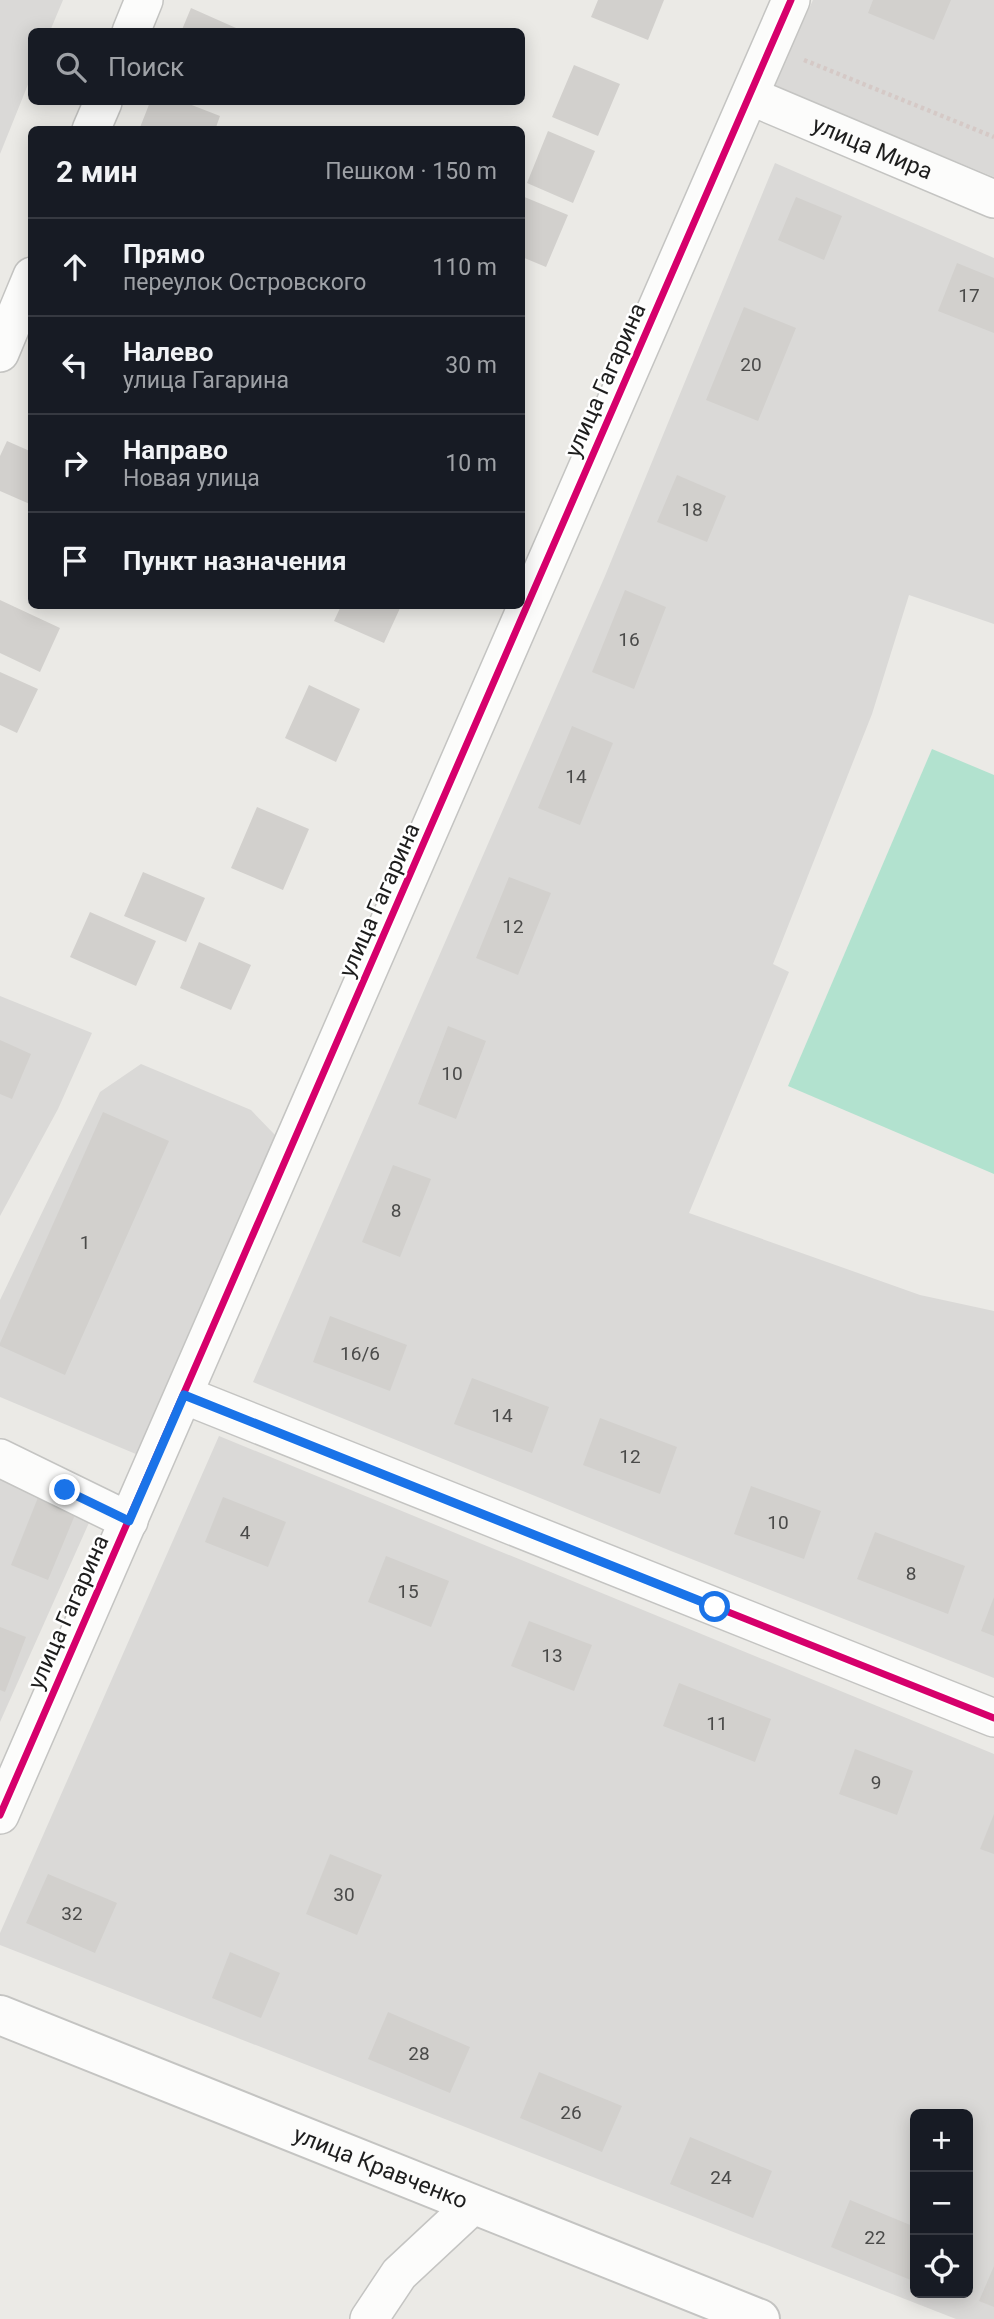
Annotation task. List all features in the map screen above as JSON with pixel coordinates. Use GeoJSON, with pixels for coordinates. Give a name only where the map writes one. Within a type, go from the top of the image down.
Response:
{"type":"FeatureCollection","features":[{"type":"Feature","properties":{"kind":"street"},"geometry":{"type":"LineString","coordinates":[[133,28],[144,0]]}},
{"type":"Feature","properties":{"kind":"street","name":"улица Гагарина"},"geometry":{"type":"LineString","coordinates":[[0,1815],[791,0]]}},
{"type":"Feature","properties":{"kind":"street","name":"улица Мира"},"geometry":{"type":"LineString","coordinates":[[750,96],[994,199]]}},
{"type":"Feature","properties":{"kind":"street"},"geometry":{"type":"LineString","coordinates":[[93,126],[102,105]]}},
{"type":"Feature","properties":{"kind":"street"},"geometry":{"type":"LineString","coordinates":[[0,353],[28,286]]}},
{"type":"Feature","properties":{"kind":"street"},"geometry":{"type":"LineString","coordinates":[[184,1395],[994,1718]]}},
{"type":"Feature","properties":{"kind":"street"},"geometry":{"type":"LineString","coordinates":[[0,1458],[129,1521]]}},
{"type":"Feature","properties":{"kind":"street","name":"улица Кравченко"},"geometry":{"type":"LineString","coordinates":[[0,2015],[760,2319]]}},
{"type":"Feature","properties":{"kind":"street"},"geometry":{"type":"LineString","coordinates":[[369,2319],[399,2274],[473,2205]]}},
{"type":"Feature","properties":{"kind":"path"},"geometry":{"type":"LineString","coordinates":[[771,46],[994,138]]}},
{"type":"Feature","properties":{"kind":"shaded area"},"geometry":{"type":"Polygon","coordinates":[[[0,0],[63,0],[51,28],[28,28],[28,84],[0,154],[0,0]]]}},
{"type":"Feature","properties":{"kind":"shaded area"},"geometry":{"type":"Polygon","coordinates":[[[813,0],[994,0],[994,177],[773,86],[813,0]]]}},
{"type":"Feature","properties":{"kind":"shaded area"},"geometry":{"type":"Polygon","coordinates":[[[775,163],[994,258],[994,624],[909,595],[872,714],[773,964],[789,972],[689,1213],[920,1295],[994,1311],[994,1678],[253,1382],[605,576],[775,163]]]}},
{"type":"Feature","properties":{"kind":"shaded area"},"geometry":{"type":"Polygon","coordinates":[[[0,996],[92,1033],[58,1109],[0,1216],[0,996]]]}},
{"type":"Feature","properties":{"kind":"shaded area"},"geometry":{"type":"Polygon","coordinates":[[[141,1064],[251,1110],[275,1135],[143,1457],[0,1397],[0,1300],[100,1092],[141,1064]]]}},
{"type":"Feature","properties":{"kind":"shaded area"},"geometry":{"type":"Polygon","coordinates":[[[219,1436],[994,1754],[994,2319],[956,2319],[0,1945],[0,1933],[219,1436]]]}},
{"type":"Feature","properties":{"kind":"shaded area"},"geometry":{"type":"Polygon","coordinates":[[[0,1474],[92,1516],[0,1722],[0,1474]]]}},
{"type":"Feature","properties":{"kind":"green space"},"geometry":{"type":"Polygon","coordinates":[[[932,749],[994,775],[994,1174],[788,1086],[932,749]]]}},
{"type":"Feature","properties":{"kind":"building"},"geometry":{"type":"Polygon","coordinates":[[[598,0],[664,0],[648,40],[591,17],[598,0]]]}},
{"type":"Feature","properties":{"kind":"building"},"geometry":{"type":"Polygon","coordinates":[[[873,0],[951,0],[934,40],[868,13],[873,0]]]}},
{"type":"Feature","properties":{"kind":"building"},"geometry":{"type":"Polygon","coordinates":[[[191,8],[236,28],[183,28],[191,8]]]}},
{"type":"Feature","properties":{"kind":"building"},"geometry":{"type":"Polygon","coordinates":[[[574,65],[620,84],[598,136],[552,117],[574,65]]]}},
{"type":"Feature","properties":{"kind":"building"},"geometry":{"type":"Polygon","coordinates":[[[149,105],[192,105],[220,116],[216,126],[141,126],[149,105]]]}},
{"type":"Feature","properties":{"kind":"building"},"geometry":{"type":"Polygon","coordinates":[[[548,131],[595,151],[573,203],[527,183],[548,131]]]}},
{"type":"Feature","properties":{"kind":"building"},"geometry":{"type":"Polygon","coordinates":[[[525,197],[568,215],[546,267],[525,258],[525,197]]]}},
{"type":"Feature","properties":{"kind":"building"},"geometry":{"type":"Polygon","coordinates":[[[796,197],[842,216],[824,260],[778,240],[796,197]]]}},
{"type":"Feature","properties":{"kind":"building"},"geometry":{"type":"Polygon","coordinates":[[[957,263],[994,278],[994,333],[938,311],[957,263]]]}},
{"type":"Feature","properties":{"kind":"building"},"geometry":{"type":"Polygon","coordinates":[[[744,307],[796,328],[758,421],[706,400],[744,307]]]}},
{"type":"Feature","properties":{"kind":"building"},"geometry":{"type":"Polygon","coordinates":[[[7,441],[28,450],[28,503],[0,491],[0,456],[7,441]]]}},
{"type":"Feature","properties":{"kind":"building"},"geometry":{"type":"Polygon","coordinates":[[[677,475],[726,496],[707,542],[657,522],[677,475]]]}},
{"type":"Feature","properties":{"kind":"building"},"geometry":{"type":"Polygon","coordinates":[[[625,590],[666,607],[634,689],[592,672],[625,590]]]}},
{"type":"Feature","properties":{"kind":"building"},"geometry":{"type":"Polygon","coordinates":[[[0,600],[60,628],[40,672],[0,653],[0,600]]]}},
{"type":"Feature","properties":{"kind":"building"},"geometry":{"type":"Polygon","coordinates":[[[340,609],[400,609],[384,643],[334,621],[340,609]]]}},
{"type":"Feature","properties":{"kind":"building"},"geometry":{"type":"Polygon","coordinates":[[[0,672],[38,689],[17,733],[0,725],[0,672]]]}},
{"type":"Feature","properties":{"kind":"building"},"geometry":{"type":"Polygon","coordinates":[[[309,685],[360,709],[336,762],[285,738],[309,685]]]}},
{"type":"Feature","properties":{"kind":"building"},"geometry":{"type":"Polygon","coordinates":[[[572,726],[613,743],[580,825],[538,808],[572,726]]]}},
{"type":"Feature","properties":{"kind":"building"},"geometry":{"type":"Polygon","coordinates":[[[257,807],[309,829],[283,890],[231,868],[257,807]]]}},
{"type":"Feature","properties":{"kind":"building"},"geometry":{"type":"Polygon","coordinates":[[[143,872],[205,898],[186,942],[124,916],[143,872]]]}},
{"type":"Feature","properties":{"kind":"building"},"geometry":{"type":"Polygon","coordinates":[[[509,877],[551,893],[518,975],[476,958],[509,877]]]}},
{"type":"Feature","properties":{"kind":"building"},"geometry":{"type":"Polygon","coordinates":[[[90,912],[156,941],[136,986],[70,957],[90,912]]]}},
{"type":"Feature","properties":{"kind":"building"},"geometry":{"type":"Polygon","coordinates":[[[199,942],[251,965],[231,1010],[180,988],[199,942]]]}},
{"type":"Feature","properties":{"kind":"building"},"geometry":{"type":"Polygon","coordinates":[[[448,1026],[486,1041],[456,1119],[418,1104],[448,1026]]]}},
{"type":"Feature","properties":{"kind":"building"},"geometry":{"type":"Polygon","coordinates":[[[0,1040],[31,1054],[12,1099],[0,1094],[0,1040]]]}},
{"type":"Feature","properties":{"kind":"building"},"geometry":{"type":"Polygon","coordinates":[[[103,1112],[169,1141],[65,1375],[0,1346],[0,1343],[103,1112]]]}},
{"type":"Feature","properties":{"kind":"building"},"geometry":{"type":"Polygon","coordinates":[[[393,1165],[431,1179],[400,1257],[362,1242],[393,1165]]]}},
{"type":"Feature","properties":{"kind":"building"},"geometry":{"type":"Polygon","coordinates":[[[330,1316],[407,1345],[390,1391],[313,1362],[330,1316]]]}},
{"type":"Feature","properties":{"kind":"building"},"geometry":{"type":"Polygon","coordinates":[[[472,1378],[549,1407],[532,1453],[454,1424],[472,1378]]]}},
{"type":"Feature","properties":{"kind":"building"},"geometry":{"type":"Polygon","coordinates":[[[600,1418],[677,1447],[660,1494],[583,1465],[600,1418]]]}},
{"type":"Feature","properties":{"kind":"building"},"geometry":{"type":"Polygon","coordinates":[[[751,1486],[821,1511],[804,1559],[734,1534],[751,1486]]]}},
{"type":"Feature","properties":{"kind":"building"},"geometry":{"type":"Polygon","coordinates":[[[39,1495],[77,1510],[48,1580],[11,1565],[39,1495]]]}},
{"type":"Feature","properties":{"kind":"building"},"geometry":{"type":"Polygon","coordinates":[[[223,1497],[286,1522],[268,1567],[205,1542],[223,1497]]]}},
{"type":"Feature","properties":{"kind":"building"},"geometry":{"type":"Polygon","coordinates":[[[875,1532],[965,1566],[948,1614],[857,1579],[875,1532]]]}},
{"type":"Feature","properties":{"kind":"building"},"geometry":{"type":"Polygon","coordinates":[[[386,1556],[449,1581],[431,1627],[368,1602],[386,1556]]]}},
{"type":"Feature","properties":{"kind":"building"},"geometry":{"type":"Polygon","coordinates":[[[994,1597],[994,1636],[981,1631],[994,1597]]]}},
{"type":"Feature","properties":{"kind":"building"},"geometry":{"type":"Polygon","coordinates":[[[529,1621],[592,1645],[574,1691],[511,1666],[529,1621]]]}},
{"type":"Feature","properties":{"kind":"building"},"geometry":{"type":"Polygon","coordinates":[[[0,1627],[26,1637],[5,1692],[0,1690],[0,1627]]]}},
{"type":"Feature","properties":{"kind":"building"},"geometry":{"type":"Polygon","coordinates":[[[679,1683],[771,1719],[755,1762],[663,1726],[679,1683]]]}},
{"type":"Feature","properties":{"kind":"building"},"geometry":{"type":"Polygon","coordinates":[[[855,1749],[913,1771],[897,1815],[839,1794],[855,1749]]]}},
{"type":"Feature","properties":{"kind":"building"},"geometry":{"type":"Polygon","coordinates":[[[994,1814],[994,1854],[980,1849],[994,1814]]]}},
{"type":"Feature","properties":{"kind":"building"},"geometry":{"type":"Polygon","coordinates":[[[330,1854],[382,1875],[357,1935],[306,1914],[330,1854]]]}},
{"type":"Feature","properties":{"kind":"building"},"geometry":{"type":"Polygon","coordinates":[[[48,1874],[117,1903],[95,1953],[26,1923],[48,1874]]]}},
{"type":"Feature","properties":{"kind":"building"},"geometry":{"type":"Polygon","coordinates":[[[230,1952],[280,1973],[261,2018],[212,1998],[230,1952]]]}},
{"type":"Feature","properties":{"kind":"building"},"geometry":{"type":"Polygon","coordinates":[[[388,2012],[470,2047],[450,2093],[368,2059],[388,2012]]]}},
{"type":"Feature","properties":{"kind":"building"},"geometry":{"type":"Polygon","coordinates":[[[539,2072],[622,2106],[602,2152],[520,2118],[539,2072]]]}},
{"type":"Feature","properties":{"kind":"building"},"geometry":{"type":"Polygon","coordinates":[[[690,2137],[772,2171],[753,2218],[670,2184],[690,2137]]]}},
{"type":"Feature","properties":{"kind":"building"},"geometry":{"type":"Polygon","coordinates":[[[850,2200],[910,2225],[910,2280],[831,2247],[850,2200]]]}},
{"type":"Feature","properties":{"kind":"building"},"geometry":{"type":"Polygon","coordinates":[[[994,2266],[994,2307],[979,2301],[994,2266]]]}},
{"type":"Feature","properties":{"kind":"cycle path"},"geometry":{"type":"LineString","coordinates":[[0,1815],[791,0]]}},
{"type":"Feature","properties":{"kind":"cycle path"},"geometry":{"type":"LineString","coordinates":[[184,1395],[994,1718]]}},
{"type":"Feature","properties":{"kind":"route"},"geometry":{"type":"LineString","coordinates":[[65,1490],[129,1521],[184,1395],[715,1607]]}}]}
